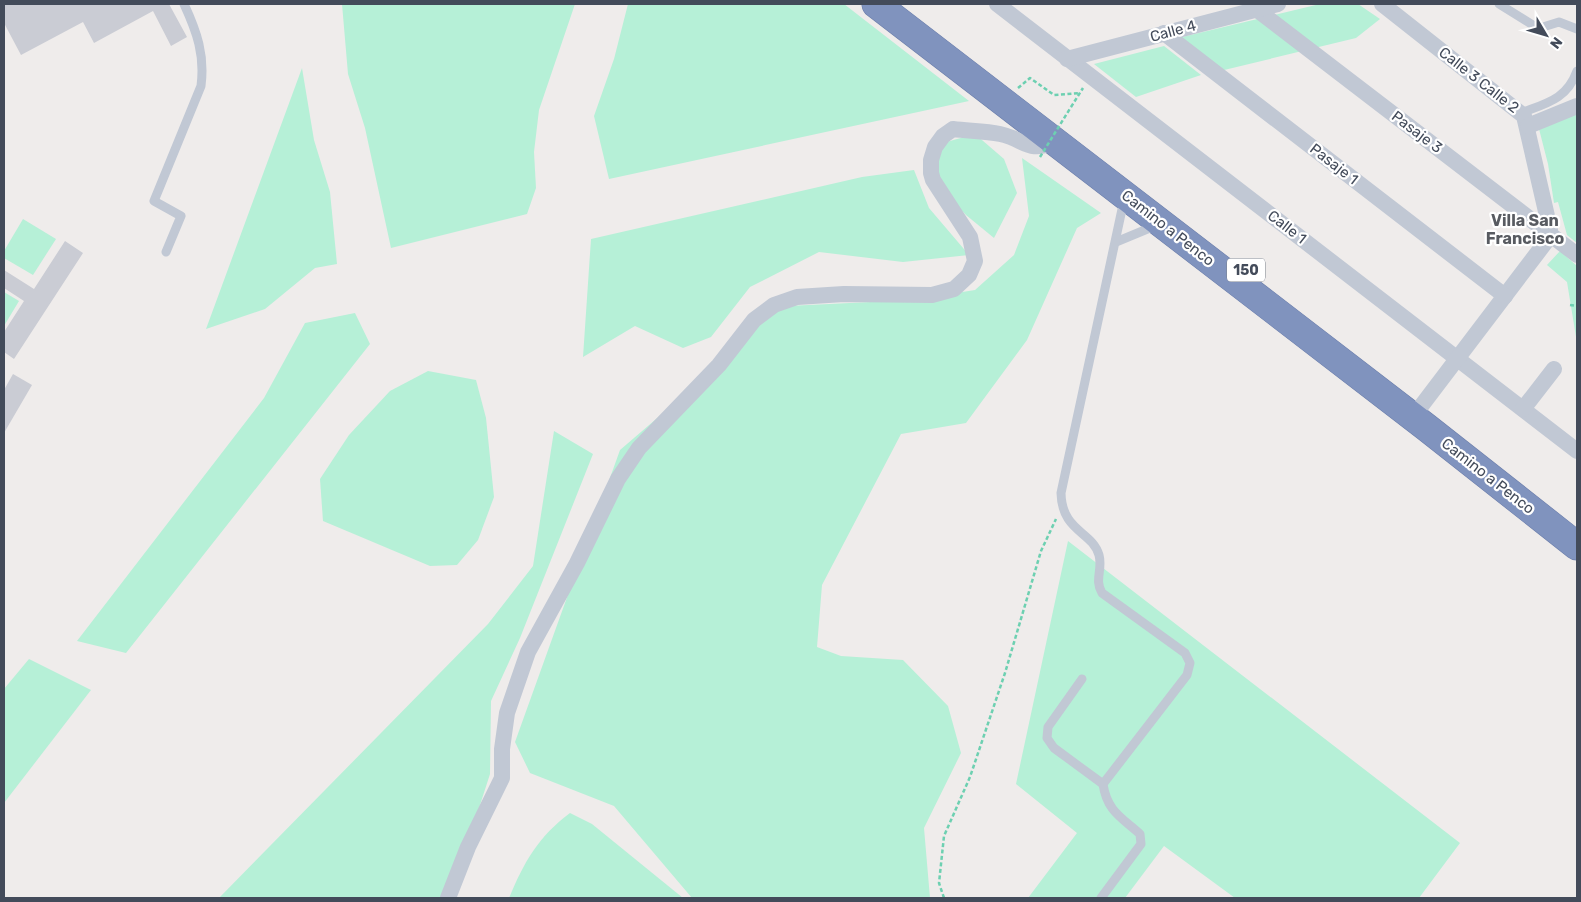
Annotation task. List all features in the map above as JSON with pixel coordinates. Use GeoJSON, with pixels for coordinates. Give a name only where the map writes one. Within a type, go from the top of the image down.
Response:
{"type":"FeatureCollection","features":[{"type":"Feature","properties":{"kind":"highway","name":"Camino a Penco"},"geometry":{"type":"LineString","coordinates":[[876,4],[1048,149],[1126,195],[1577,546]]}},
{"type":"Feature","properties":{"kind":"highway","name":"Camino a Penco"},"geometry":{"type":"LineString","coordinates":[[900,4],[1422,405],[1577,527]]}},
{"type":"Feature","properties":{"kind":"street","name":"Calle 1"},"geometry":{"type":"LineString","coordinates":[[996,4],[1577,451]]}},
{"type":"Feature","properties":{"kind":"street","name":"Calle 4"},"geometry":{"type":"LineString","coordinates":[[1068,58],[1278,4]]}},
{"type":"Feature","properties":{"kind":"street","name":"Calle 3 Calle 2"},"geometry":{"type":"LineString","coordinates":[[1382,4],[1524,120],[1550,235]]}},
{"type":"Feature","properties":{"kind":"street","name":"Pasaje 3"},"geometry":{"type":"LineString","coordinates":[[1256,9],[1577,255]]}},
{"type":"Feature","properties":{"kind":"street","name":"Pasaje 1"},"geometry":{"type":"LineString","coordinates":[[1164,33],[1504,296]]}},
{"type":"Feature","properties":{"kind":"street"},"geometry":{"type":"LineString","coordinates":[[1524,120],[1577,106]]}},
{"type":"Feature","properties":{"kind":"street"},"geometry":{"type":"LineString","coordinates":[[448,898],[468,847],[502,778],[502,749],[507,713],[528,652],[577,563],[618,479],[639,448],[719,365],[754,320],[774,305],[797,297],[835,294],[932,295],[954,289],[964,281],[975,261],[973,246],[931,173],[932,153],[938,141],[948,132],[953,129],[1001,134],[1028,146],[1045,146],[1048,149]]}},
{"type":"Feature","properties":{"kind":"street"},"geometry":{"type":"LineString","coordinates":[[1422,405],[1550,235]]}},
{"type":"Feature","properties":{"kind":"street"},"geometry":{"type":"LineString","coordinates":[[1523,409],[1554,369]]}},
{"type":"Feature","properties":{"kind":"lane"},"geometry":{"type":"LineString","coordinates":[[166,252],[182,216],[154,201],[201,86],[204,66],[201,50],[184,4]]}},
{"type":"Feature","properties":{"kind":"lane"},"geometry":{"type":"LineString","coordinates":[[1498,4],[1536,26],[1543,27],[1559,22],[1577,28]]}},
{"type":"Feature","properties":{"kind":"lane"},"geometry":{"type":"LineString","coordinates":[[1524,120],[1564,94],[1573,83],[1577,71]]}},
{"type":"Feature","properties":{"kind":"lane"},"geometry":{"type":"LineString","coordinates":[[1103,784],[1187,675],[1190,663],[1185,653],[1102,593],[1097,585],[1099,555],[1093,544],[1070,522],[1062,506],[1061,493],[1126,195]]}},
{"type":"Feature","properties":{"kind":"lane"},"geometry":{"type":"LineString","coordinates":[[1116,242],[1162,224]]}},
{"type":"Feature","properties":{"kind":"lane"},"geometry":{"type":"LineString","coordinates":[[1082,679],[1048,727],[1047,738],[1054,748],[1103,784],[1106,800],[1113,810],[1140,834],[1141,844],[1101,898]]}},
{"type":"Feature","properties":{"kind":"path"},"geometry":{"type":"LineString","coordinates":[[1013,91],[1030,78],[1054,95],[1080,93],[1048,149]]}},
{"type":"Feature","properties":{"kind":"path"},"geometry":{"type":"LineString","coordinates":[[1570,305],[1577,306]]}},
{"type":"Feature","properties":{"kind":"path"},"geometry":{"type":"LineString","coordinates":[[944,898],[939,883],[944,836],[970,777],[1005,674],[1041,551],[1062,506]]}},
{"type":"Feature","properties":{"kind":"green space"},"geometry":{"type":"Polygon","coordinates":[[[342,4],[575,4],[539,110],[534,152],[536,188],[527,214],[391,248],[365,128],[348,74],[342,4]]]}},
{"type":"Feature","properties":{"kind":"green space"},"geometry":{"type":"Polygon","coordinates":[[[628,4],[844,4],[969,101],[609,179],[594,116],[614,59],[628,4]]]}},
{"type":"Feature","properties":{"kind":"green space"},"geometry":{"type":"Polygon","coordinates":[[[1320,4],[1358,4],[1380,19],[1356,38],[1220,71],[1178,38],[1320,4]]]}},
{"type":"Feature","properties":{"kind":"green space"},"geometry":{"type":"Polygon","coordinates":[[[1164,46],[1201,75],[1136,97],[1094,64],[1164,46]]]}},
{"type":"Feature","properties":{"kind":"green space"},"geometry":{"type":"Polygon","coordinates":[[[302,68],[314,140],[330,192],[337,264],[315,268],[265,309],[206,329],[302,68]]]}},
{"type":"Feature","properties":{"kind":"green space"},"geometry":{"type":"Polygon","coordinates":[[[1577,112],[1577,243],[1567,235],[1558,202],[1554,203],[1548,164],[1538,125],[1577,112]]]}},
{"type":"Feature","properties":{"kind":"green space"},"geometry":{"type":"Polygon","coordinates":[[[975,134],[1004,159],[1017,193],[994,238],[966,215],[939,187],[932,146],[975,134]]]}},
{"type":"Feature","properties":{"kind":"green space"},"geometry":{"type":"Polygon","coordinates":[[[1022,158],[1101,213],[1077,228],[1027,340],[966,423],[901,434],[822,585],[817,647],[841,656],[903,660],[948,706],[961,753],[924,828],[930,898],[692,898],[614,806],[530,773],[515,742],[620,450],[705,377],[767,307],[912,300],[975,290],[1014,255],[1029,216],[1022,158]]]}},
{"type":"Feature","properties":{"kind":"green space"},"geometry":{"type":"Polygon","coordinates":[[[914,170],[929,208],[969,255],[903,262],[819,252],[750,287],[711,337],[683,348],[635,326],[583,357],[591,239],[862,177],[914,170]]]}},
{"type":"Feature","properties":{"kind":"green space"},"geometry":{"type":"Polygon","coordinates":[[[23,219],[56,239],[33,275],[4,258],[4,251],[23,219]]]}},
{"type":"Feature","properties":{"kind":"green space"},"geometry":{"type":"Polygon","coordinates":[[[1560,251],[1577,266],[1577,343],[1567,282],[1547,265],[1560,251]]]}},
{"type":"Feature","properties":{"kind":"green space"},"geometry":{"type":"Polygon","coordinates":[[[4,292],[19,301],[4,326],[4,292]]]}},
{"type":"Feature","properties":{"kind":"green space"},"geometry":{"type":"Polygon","coordinates":[[[355,313],[370,344],[126,653],[77,641],[264,398],[305,323],[355,313]]]}},
{"type":"Feature","properties":{"kind":"green space"},"geometry":{"type":"Polygon","coordinates":[[[428,371],[476,380],[486,418],[494,497],[478,540],[457,565],[430,566],[323,521],[320,479],[349,435],[390,391],[428,371]]]}},
{"type":"Feature","properties":{"kind":"green space"},"geometry":{"type":"Polygon","coordinates":[[[554,431],[593,454],[520,638],[491,701],[490,774],[450,898],[219,898],[488,624],[533,566],[554,431]]]}},
{"type":"Feature","properties":{"kind":"green space"},"geometry":{"type":"Polygon","coordinates":[[[1068,541],[1460,843],[1419,898],[1235,898],[1164,846],[1125,898],[1028,898],[1077,833],[1016,784],[1068,541]]]}},
{"type":"Feature","properties":{"kind":"green space"},"geometry":{"type":"Polygon","coordinates":[[[29,659],[91,690],[4,803],[4,689],[29,659]]]}},
{"type":"Feature","properties":{"kind":"green space"},"geometry":{"type":"Polygon","coordinates":[[[570,813],[592,824],[683,898],[509,898],[520,873],[533,851],[549,831],[570,813]]]}},
{"type":"Feature","properties":{"kind":"building"},"geometry":{"type":"Polygon","coordinates":[[[4,4],[169,4],[187,37],[171,46],[153,11],[94,43],[83,22],[21,55],[4,23],[4,4]]]}},
{"type":"Feature","properties":{"kind":"building"},"geometry":{"type":"Polygon","coordinates":[[[65,241],[83,253],[14,359],[4,352],[4,332],[24,301],[4,288],[4,270],[34,289],[65,241]]]}},
{"type":"Feature","properties":{"kind":"building"},"geometry":{"type":"Polygon","coordinates":[[[13,374],[32,385],[4,433],[4,390],[13,374]]]}},
{"type":"Feature","properties":{"kind":"district","name":"Villa San Francisco"},"geometry":{"type":"Point","coordinates":[1525,229]}}]}
